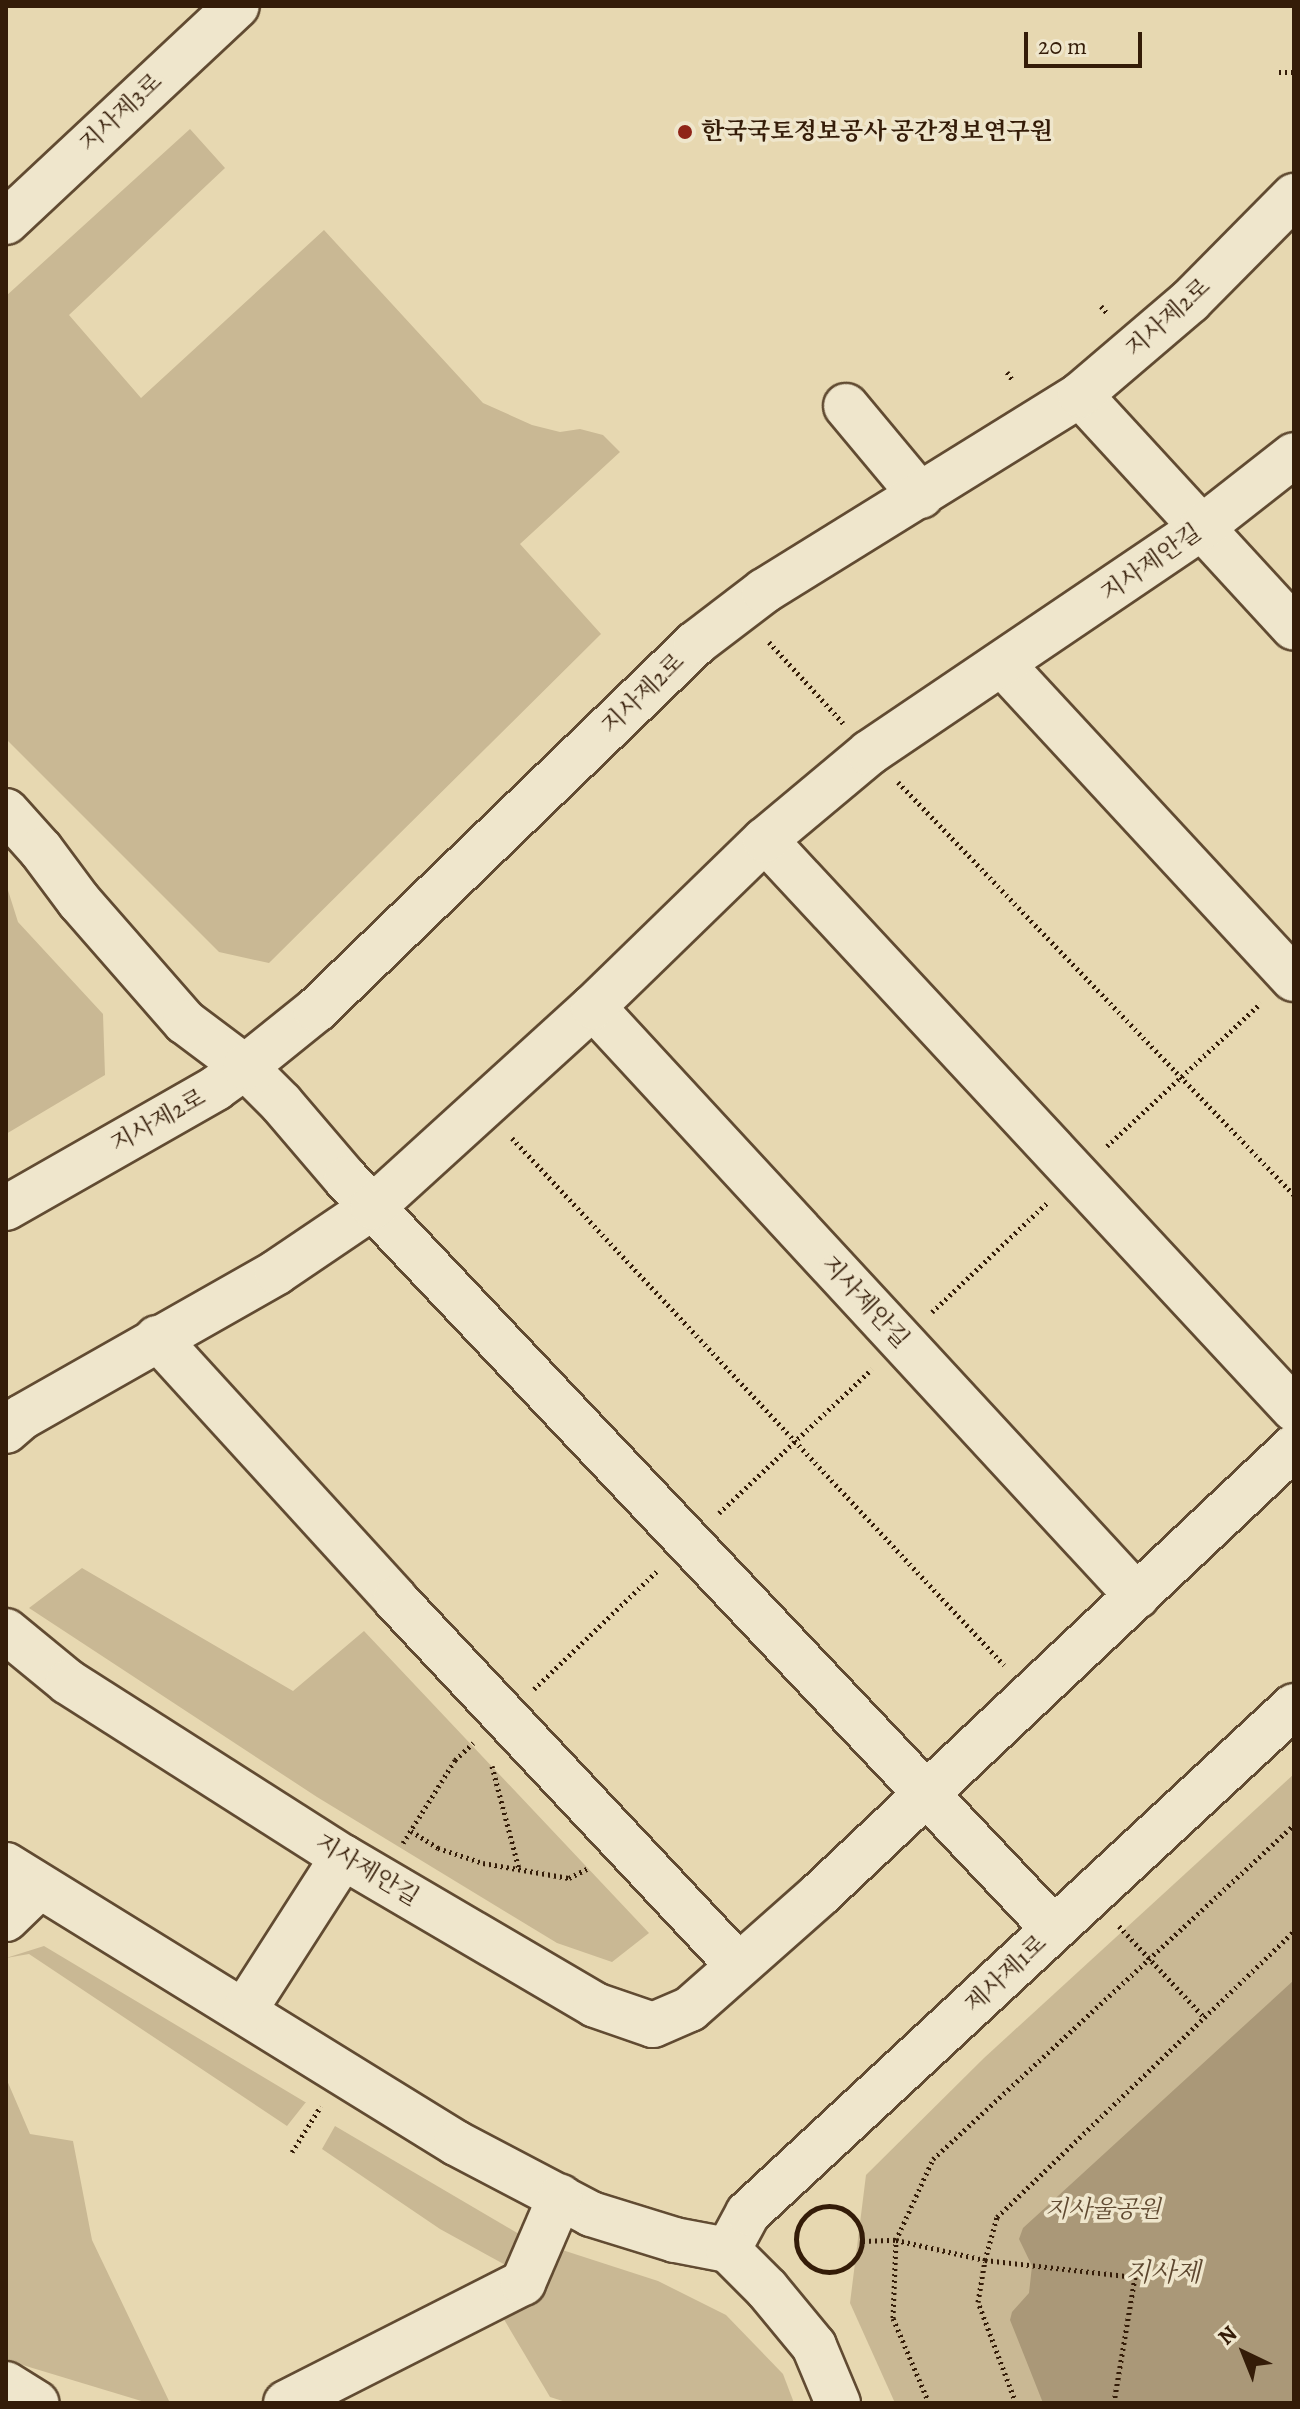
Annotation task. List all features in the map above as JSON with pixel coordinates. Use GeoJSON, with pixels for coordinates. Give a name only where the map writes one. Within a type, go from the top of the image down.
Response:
{"type":"FeatureCollection","features":[{"type":"Feature","properties":{"kind":"street","name":"지사제3로"},"geometry":{"type":"LineString","coordinates":[[6,222],[237,6]]}},
{"type":"Feature","properties":{"kind":"street","name":"지사제2로"},"geometry":{"type":"LineString","coordinates":[[6,1208],[216,1088],[245,1067],[316,1010],[696,643],[764,591],[1080,395],[1190,301],[1294,196]]}},
{"type":"Feature","properties":{"kind":"street"},"geometry":{"type":"LineString","coordinates":[[1080,395],[1294,628]]}},
{"type":"Feature","properties":{"kind":"street"},"geometry":{"type":"LineString","coordinates":[[846,406],[921,496]]}},
{"type":"Feature","properties":{"kind":"street","name":"지사제안길"},"geometry":{"type":"LineString","coordinates":[[6,1431],[22,1417],[277,1272],[373,1207],[593,1007],[765,840],[892,735],[1003,665],[1201,528],[1294,455]]}},
{"type":"Feature","properties":{"kind":"street"},"geometry":{"type":"LineString","coordinates":[[1003,665],[1283,985]]}},
{"type":"Feature","properties":{"kind":"street"},"geometry":{"type":"LineString","coordinates":[[6,811],[41,850],[79,901],[185,1022],[245,1067],[925,1797],[1054,1929]]}},
{"type":"Feature","properties":{"kind":"street"},"geometry":{"type":"LineString","coordinates":[[765,840],[1294,1409]]}},
{"type":"Feature","properties":{"kind":"street","name":"지사제안길"},"geometry":{"type":"LineString","coordinates":[[593,1007],[1137,1596]]}},
{"type":"Feature","properties":{"kind":"street"},"geometry":{"type":"LineString","coordinates":[[157,1338],[395,1599],[738,1965]]}},
{"type":"Feature","properties":{"kind":"street","name":"지사제안길"},"geometry":{"type":"LineString","coordinates":[[6,1631],[68,1682],[343,1857],[595,2005],[653,2025],[690,2009],[925,1797],[1294,1447]]}},
{"type":"Feature","properties":{"kind":"street","name":"제사제1로"},"geometry":{"type":"LineString","coordinates":[[728,2250],[748,2213],[1294,1706]]}},
{"type":"Feature","properties":{"kind":"street"},"geometry":{"type":"LineString","coordinates":[[244,2011],[343,1857]]}},
{"type":"Feature","properties":{"kind":"street"},"geometry":{"type":"LineString","coordinates":[[6,1919],[22,1877],[456,2143],[591,2214],[652,2233],[728,2250],[767,2289],[814,2346],[838,2403]]}},
{"type":"Feature","properties":{"kind":"street"},"geometry":{"type":"LineString","coordinates":[[286,2403],[523,2283],[560,2197]]}},
{"type":"Feature","properties":{"kind":"street"},"geometry":{"type":"LineString","coordinates":[[6,2384],[36,2403]]}},
{"type":"Feature","properties":{"kind":"path"},"geometry":{"type":"LineString","coordinates":[[1279,72],[1294,72]]}},
{"type":"Feature","properties":{"kind":"path"},"geometry":{"type":"LineString","coordinates":[[1101,306],[1108,314]]}},
{"type":"Feature","properties":{"kind":"path"},"geometry":{"type":"LineString","coordinates":[[1007,372],[1013,381]]}},
{"type":"Feature","properties":{"kind":"path"},"geometry":{"type":"LineString","coordinates":[[769,642],[851,733]]}},
{"type":"Feature","properties":{"kind":"path"},"geometry":{"type":"LineString","coordinates":[[894,779],[1294,1195]]}},
{"type":"Feature","properties":{"kind":"path"},"geometry":{"type":"LineString","coordinates":[[1106,1147],[1283,985]]}},
{"type":"Feature","properties":{"kind":"path"},"geometry":{"type":"LineString","coordinates":[[503,1128],[1014,1675]]}},
{"type":"Feature","properties":{"kind":"path"},"geometry":{"type":"LineString","coordinates":[[931,1313],[1057,1193]]}},
{"type":"Feature","properties":{"kind":"path"},"geometry":{"type":"LineString","coordinates":[[718,1514],[882,1359]]}},
{"type":"Feature","properties":{"kind":"path"},"geometry":{"type":"LineString","coordinates":[[533,1690],[670,1558]]}},
{"type":"Feature","properties":{"kind":"path"},"geometry":{"type":"LineString","coordinates":[[403,1844],[455,1760],[484,1733]]}},
{"type":"Feature","properties":{"kind":"path"},"geometry":{"type":"LineString","coordinates":[[492,1763],[519,1869]]}},
{"type":"Feature","properties":{"kind":"path"},"geometry":{"type":"LineString","coordinates":[[929,2403],[893,2318],[896,2240],[933,2159],[1294,1825]]}},
{"type":"Feature","properties":{"kind":"path"},"geometry":{"type":"LineString","coordinates":[[411,1831],[438,1848],[483,1863],[569,1878],[592,1866]]}},
{"type":"Feature","properties":{"kind":"path"},"geometry":{"type":"LineString","coordinates":[[1114,1921],[1203,2016]]}},
{"type":"Feature","properties":{"kind":"path"},"geometry":{"type":"LineString","coordinates":[[1016,2403],[978,2302],[997,2217],[1294,1931]]}},
{"type":"Feature","properties":{"kind":"path"},"geometry":{"type":"LineString","coordinates":[[292,2152],[341,2072]]}},
{"type":"Feature","properties":{"kind":"path"},"geometry":{"type":"LineString","coordinates":[[838,2207],[856,2220],[863,2241],[855,2261],[847,2268],[826,2273],[806,2264],[800,2255],[796,2233],[807,2215],[816,2208],[838,2207]]}},
{"type":"Feature","properties":{"kind":"path"},"geometry":{"type":"LineString","coordinates":[[863,2241],[896,2240],[985,2260],[1017,2261],[1135,2277],[1114,2403]]}},
{"type":"Feature","properties":{"kind":"green space"},"geometry":{"type":"Polygon","coordinates":[[[190,129],[225,168],[69,315],[141,398],[324,230],[483,403],[532,425],[560,432],[580,429],[603,435],[620,452],[520,544],[601,634],[269,963],[219,952],[6,739],[6,296],[190,129]]]}},
{"type":"Feature","properties":{"kind":"green space"},"geometry":{"type":"Polygon","coordinates":[[[6,884],[18,922],[103,1014],[105,1075],[6,1134],[6,884]]]}},
{"type":"Feature","properties":{"kind":"green space"},"geometry":{"type":"Polygon","coordinates":[[[82,1568],[293,1691],[364,1631],[649,1933],[612,1962],[557,1943],[317,1797],[29,1608],[82,1568]]]}},
{"type":"Feature","properties":{"kind":"green space","name":"지사울공원"},"geometry":{"type":"Polygon","coordinates":[[[1294,1774],[1294,2403],[895,2403],[850,2303],[866,2175],[984,2058],[1294,1774]]]}},
{"type":"Feature","properties":{"kind":"green space"},"geometry":{"type":"Polygon","coordinates":[[[44,1946],[306,2102],[287,2126],[29,1954],[6,1958],[44,1946]]]}},
{"type":"Feature","properties":{"kind":"green space"},"geometry":{"type":"Polygon","coordinates":[[[6,2078],[30,2134],[73,2141],[92,2240],[170,2403],[148,2403],[6,2360],[6,2078]]]}},
{"type":"Feature","properties":{"kind":"green space"},"geometry":{"type":"Polygon","coordinates":[[[335,2126],[524,2237],[509,2267],[440,2229],[322,2149],[335,2126]]]}},
{"type":"Feature","properties":{"kind":"green space"},"geometry":{"type":"Polygon","coordinates":[[[550,2246],[658,2281],[726,2315],[783,2374],[794,2403],[569,2403],[550,2397],[499,2311],[550,2246]]]}},
{"type":"Feature","properties":{"kind":"water","name":"지사제"},"geometry":{"type":"Polygon","coordinates":[[[1294,1980],[1294,2403],[1043,2403],[1010,2320],[1012,2312],[1029,2293],[1032,2266],[1019,2239],[1023,2228],[1294,1980]]]}},
{"type":"Feature","properties":{"kind":"place","name":"한국국토정보공사 공간정보연구원"},"geometry":{"type":"Point","coordinates":[685,132]}}]}
